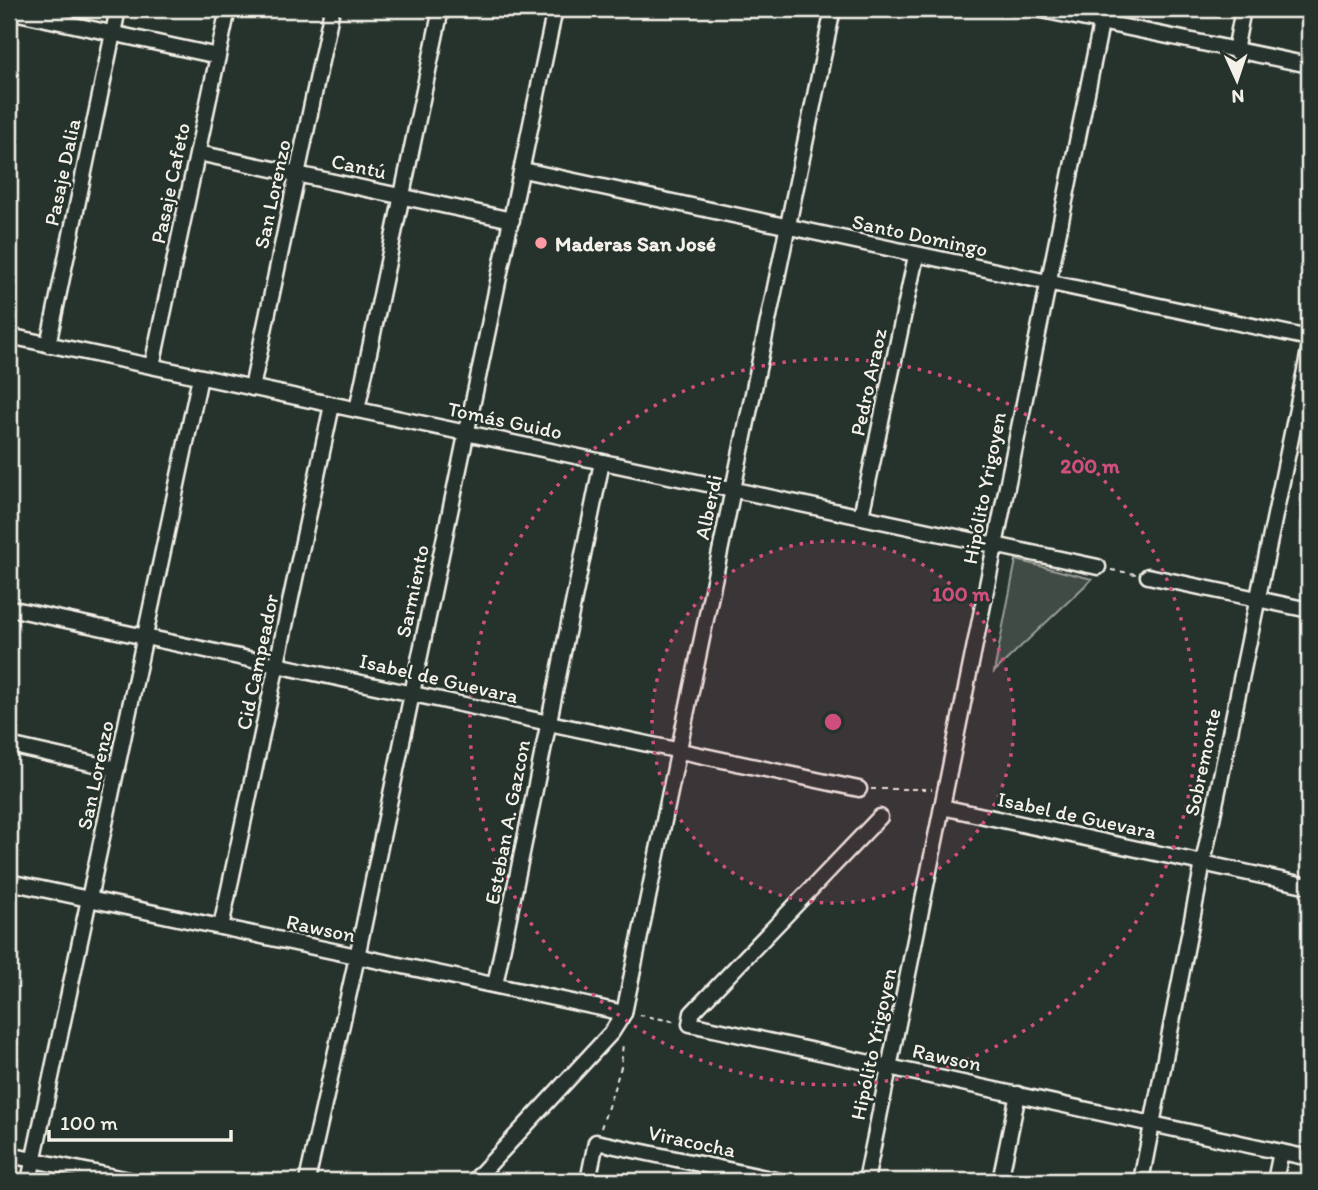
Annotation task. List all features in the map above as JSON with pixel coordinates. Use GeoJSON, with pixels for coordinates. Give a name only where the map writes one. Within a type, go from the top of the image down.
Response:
{"type":"FeatureCollection","features":[{"type":"Feature","properties":{"kind":"street","name":"Pasaje Dalia"},"geometry":{"type":"LineString","coordinates":[[48,345],[118,9]]}},
{"type":"Feature","properties":{"kind":"street","name":"Pasaje Cafeto"},"geometry":{"type":"LineString","coordinates":[[152,366],[228,9]]}},
{"type":"Feature","properties":{"kind":"street","name":"San Lorenzo"},"geometry":{"type":"LineString","coordinates":[[252,388],[332,9]]}},
{"type":"Feature","properties":{"kind":"street"},"geometry":{"type":"LineString","coordinates":[[357,410],[441,9]]}},
{"type":"Feature","properties":{"kind":"street","name":"Sarmiento"},"geometry":{"type":"LineString","coordinates":[[307,1181],[413,693],[555,9]]}},
{"type":"Feature","properties":{"kind":"street","name":"Alberdi"},"geometry":{"type":"LineString","coordinates":[[624,1013],[833,9]]}},
{"type":"Feature","properties":{"kind":"street"},"geometry":{"type":"LineString","coordinates":[[1037,9],[1103,16],[1235,51],[1309,65]]}},
{"type":"Feature","properties":{"kind":"street"},"geometry":{"type":"LineString","coordinates":[[1235,51],[1243,9]]}},
{"type":"Feature","properties":{"kind":"street"},"geometry":{"type":"LineString","coordinates":[[9,11],[218,56]]}},
{"type":"Feature","properties":{"kind":"street","name":"Hipólito Yrigoyen"},"geometry":{"type":"LineString","coordinates":[[866,1181],[993,545],[1103,16]]}},
{"type":"Feature","properties":{"kind":"street","name":"Cantú"},"geometry":{"type":"LineString","coordinates":[[198,153],[512,220]]}},
{"type":"Feature","properties":{"kind":"street","name":"Santo Domingo"},"geometry":{"type":"LineString","coordinates":[[523,170],[1309,338]]}},
{"type":"Feature","properties":{"kind":"street","name":"Pedro Araoz"},"geometry":{"type":"LineString","coordinates":[[861,516],[916,256]]}},
{"type":"Feature","properties":{"kind":"street","name":"Tomás Guido"},"geometry":{"type":"LineString","coordinates":[[9,336],[1098,567]]}},
{"type":"Feature","properties":{"kind":"street","name":"Sobremonte"},"geometry":{"type":"LineString","coordinates":[[1140,1181],[1309,351]]}},
{"type":"Feature","properties":{"kind":"street","name":"San Lorenzo"},"geometry":{"type":"LineString","coordinates":[[29,1181],[147,637],[200,377]]}},
{"type":"Feature","properties":{"kind":"street","name":"Cid Campeador"},"geometry":{"type":"LineString","coordinates":[[221,927],[332,405]]}},
{"type":"Feature","properties":{"kind":"street","name":"Esteban A. Gazcon"},"geometry":{"type":"LineString","coordinates":[[495,985],[602,462]]}},
{"type":"Feature","properties":{"kind":"street"},"geometry":{"type":"LineString","coordinates":[[1148,576],[1309,610]]}},
{"type":"Feature","properties":{"kind":"street","name":"Isabel de Guevara"},"geometry":{"type":"LineString","coordinates":[[9,608],[413,693],[677,753],[859,789]]}},
{"type":"Feature","properties":{"kind":"street"},"geometry":{"type":"LineString","coordinates":[[9,745],[117,769]]}},
{"type":"Feature","properties":{"kind":"street","name":"Isabel de Guevara"},"geometry":{"type":"LineString","coordinates":[[942,807],[1309,886]]}},
{"type":"Feature","properties":{"kind":"street"},"geometry":{"type":"LineString","coordinates":[[690,1024],[692,1013],[880,817]]}},
{"type":"Feature","properties":{"kind":"street","name":"Rawson"},"geometry":{"type":"LineString","coordinates":[[9,882],[624,1013]]}},
{"type":"Feature","properties":{"kind":"street"},"geometry":{"type":"LineString","coordinates":[[474,1181],[612,1032],[624,1013]]}},
{"type":"Feature","properties":{"kind":"street","name":"Rawson"},"geometry":{"type":"LineString","coordinates":[[690,1024],[1309,1158]]}},
{"type":"Feature","properties":{"kind":"street"},"geometry":{"type":"LineString","coordinates":[[1000,1181],[1018,1094]]}},
{"type":"Feature","properties":{"kind":"street"},"geometry":{"type":"LineString","coordinates":[[588,1181],[596,1142]]}},
{"type":"Feature","properties":{"kind":"street","name":"Viracocha"},"geometry":{"type":"LineString","coordinates":[[596,1142],[780,1181]]}},
{"type":"Feature","properties":{"kind":"street"},"geometry":{"type":"LineString","coordinates":[[1275,1181],[1281,1152]]}},
{"type":"Feature","properties":{"kind":"street"},"geometry":{"type":"LineString","coordinates":[[9,1155],[134,1181]]}},
{"type":"Feature","properties":{"kind":"path"},"geometry":{"type":"LineString","coordinates":[[1098,567],[1148,576]]}},
{"type":"Feature","properties":{"kind":"path"},"geometry":{"type":"LineString","coordinates":[[859,789],[946,789]]}},
{"type":"Feature","properties":{"kind":"path"},"geometry":{"type":"LineString","coordinates":[[624,1013],[690,1024]]}},
{"type":"Feature","properties":{"kind":"path"},"geometry":{"type":"LineString","coordinates":[[596,1142],[621,1067],[623,1040]]}},
{"type":"Feature","properties":{"kind":"shaded area"},"geometry":{"type":"Polygon","coordinates":[[[1016,560],[1092,579],[994,672],[1016,560]]]}},
{"type":"Feature","properties":{"kind":"place","name":"Maderas San José"},"geometry":{"type":"Point","coordinates":[541,243]}}]}
